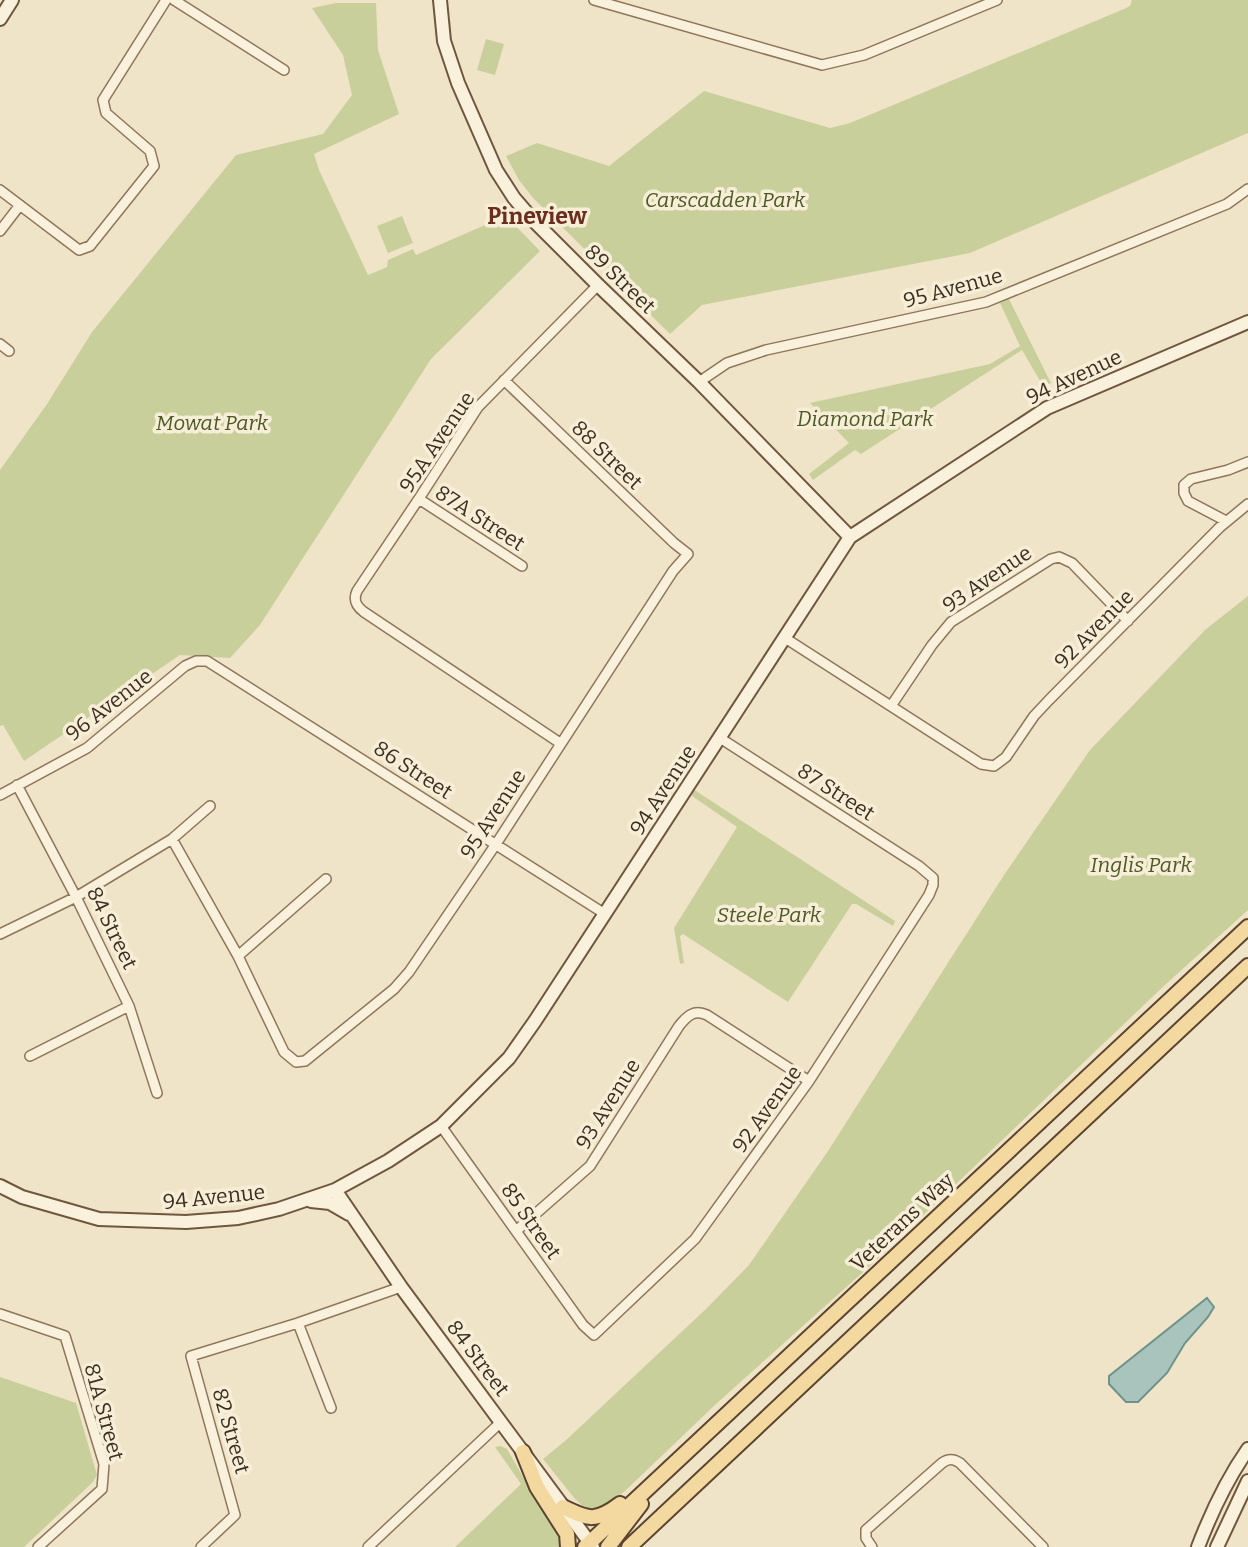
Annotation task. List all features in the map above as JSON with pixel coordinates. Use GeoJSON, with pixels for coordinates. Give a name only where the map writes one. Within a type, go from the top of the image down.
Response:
{"type":"FeatureCollection","features":[{"type":"Feature","properties":{"kind":"main road","name":"Veterans Way"},"geometry":{"type":"LineString","coordinates":[[589,1546],[1248,927]]}},
{"type":"Feature","properties":{"kind":"main road"},"geometry":{"type":"LineString","coordinates":[[629,1547],[1248,966]]}},
{"type":"Feature","properties":{"kind":"main road"},"geometry":{"type":"LineString","coordinates":[[523,1451],[537,1487],[567,1534],[568,1547]]}},
{"type":"Feature","properties":{"kind":"main road"},"geometry":{"type":"LineString","coordinates":[[608,1547],[638,1510],[653,1485]]}},
{"type":"Feature","properties":{"kind":"main road"},"geometry":{"type":"LineString","coordinates":[[564,1507],[584,1517],[595,1518],[607,1514],[624,1501],[641,1496]]}},
{"type":"Feature","properties":{"kind":"main road"},"geometry":{"type":"LineString","coordinates":[[639,1547],[646,1531]]}},
{"type":"Feature","properties":{"kind":"street"},"geometry":{"type":"LineString","coordinates":[[0,19],[12,0]]}},
{"type":"Feature","properties":{"kind":"street"},"geometry":{"type":"LineString","coordinates":[[0,190],[79,250],[90,246],[153,166],[150,151],[106,113],[103,100],[166,0]]}},
{"type":"Feature","properties":{"kind":"street"},"geometry":{"type":"LineString","coordinates":[[174,0],[284,71]]}},
{"type":"Feature","properties":{"kind":"street","name":"89 Street"},"geometry":{"type":"LineString","coordinates":[[440,0],[442,27],[450,60],[468,106],[502,180],[525,212],[699,382],[850,537]]}},
{"type":"Feature","properties":{"kind":"street"},"geometry":{"type":"LineString","coordinates":[[594,0],[822,65],[864,55],[997,0]]}},
{"type":"Feature","properties":{"kind":"street","name":"95 Avenue"},"geometry":{"type":"LineString","coordinates":[[699,382],[727,363],[766,350],[986,302],[1227,204],[1248,189]]}},
{"type":"Feature","properties":{"kind":"street"},"geometry":{"type":"LineString","coordinates":[[0,231],[20,205]]}},
{"type":"Feature","properties":{"kind":"street","name":"95A Avenue"},"geometry":{"type":"LineString","coordinates":[[560,743],[364,612],[355,602],[357,591],[478,407],[598,285]]}},
{"type":"Feature","properties":{"kind":"street","name":"94 Avenue"},"geometry":{"type":"LineString","coordinates":[[0,1186],[22,1197],[99,1219],[186,1222],[225,1219],[279,1209],[335,1190],[388,1161],[441,1126],[509,1058],[850,537],[1056,403],[1248,322]]}},
{"type":"Feature","properties":{"kind":"street"},"geometry":{"type":"LineString","coordinates":[[0,344],[9,351]]}},
{"type":"Feature","properties":{"kind":"street","name":"88 Street"},"geometry":{"type":"LineString","coordinates":[[504,380],[688,554]]}},
{"type":"Feature","properties":{"kind":"street"},"geometry":{"type":"LineString","coordinates":[[1226,521],[1188,501],[1184,494],[1184,485],[1191,479],[1248,462]]}},
{"type":"Feature","properties":{"kind":"street","name":"87A Street"},"geometry":{"type":"LineString","coordinates":[[419,499],[522,566]]}},
{"type":"Feature","properties":{"kind":"street","name":"92 Avenue"},"geometry":{"type":"LineString","coordinates":[[891,706],[981,764],[994,766],[1006,757],[1041,708],[1226,521],[1248,504]]}},
{"type":"Feature","properties":{"kind":"street","name":"95 Avenue"},"geometry":{"type":"LineString","coordinates":[[238,956],[284,1052],[296,1062],[305,1062],[394,989],[409,972],[496,844],[673,571],[688,554]]}},
{"type":"Feature","properties":{"kind":"street","name":"93 Avenue"},"geometry":{"type":"LineString","coordinates":[[891,706],[951,622],[1046,560],[1059,557],[1072,563],[1128,621]]}},
{"type":"Feature","properties":{"kind":"street"},"geometry":{"type":"LineString","coordinates":[[785,638],[891,706]]}},
{"type":"Feature","properties":{"kind":"street","name":"96 Avenue"},"geometry":{"type":"LineString","coordinates":[[0,795],[87,748],[185,666],[200,660]]}},
{"type":"Feature","properties":{"kind":"street","name":"86 Street"},"geometry":{"type":"LineString","coordinates":[[200,660],[213,664],[605,914]]}},
{"type":"Feature","properties":{"kind":"street","name":"87 Street"},"geometry":{"type":"LineString","coordinates":[[720,738],[924,869],[933,878]]}},
{"type":"Feature","properties":{"kind":"street","name":"84 Street"},"geometry":{"type":"LineString","coordinates":[[18,785],[129,1006],[157,1093]]}},
{"type":"Feature","properties":{"kind":"street"},"geometry":{"type":"LineString","coordinates":[[0,934],[76,897],[172,839],[210,806]]}},
{"type":"Feature","properties":{"kind":"street"},"geometry":{"type":"LineString","coordinates":[[172,839],[238,956],[326,879]]}},
{"type":"Feature","properties":{"kind":"street","name":"92 Avenue"},"geometry":{"type":"LineString","coordinates":[[594,1335],[695,1238],[809,1081],[929,895],[933,878]]}},
{"type":"Feature","properties":{"kind":"street"},"geometry":{"type":"LineString","coordinates":[[30,1056],[129,1006]]}},
{"type":"Feature","properties":{"kind":"street","name":"93 Avenue"},"geometry":{"type":"LineString","coordinates":[[516,1231],[590,1166],[679,1026],[689,1015],[699,1012],[707,1015],[809,1081]]}},
{"type":"Feature","properties":{"kind":"street","name":"85 Street"},"geometry":{"type":"LineString","coordinates":[[441,1126],[583,1325],[594,1335]]}},
{"type":"Feature","properties":{"kind":"street"},"geometry":{"type":"LineString","coordinates":[[302,1201],[330,1203],[350,1212],[351,1189],[359,1177]]}},
{"type":"Feature","properties":{"kind":"street","name":"84 Street"},"geometry":{"type":"LineString","coordinates":[[335,1190],[401,1287],[564,1507],[589,1546]]}},
{"type":"Feature","properties":{"kind":"street"},"geometry":{"type":"LineString","coordinates":[[331,1408],[298,1323],[401,1287]]}},
{"type":"Feature","properties":{"kind":"street","name":"81A Street"},"geometry":{"type":"LineString","coordinates":[[0,1314],[65,1336],[104,1464],[102,1489],[38,1547]]}},
{"type":"Feature","properties":{"kind":"street","name":"82 Street"},"geometry":{"type":"LineString","coordinates":[[201,1547],[235,1516],[191,1356],[298,1323]]}},
{"type":"Feature","properties":{"kind":"street"},"geometry":{"type":"LineString","coordinates":[[368,1547],[501,1422]]}},
{"type":"Feature","properties":{"kind":"street"},"geometry":{"type":"LineString","coordinates":[[1198,1547],[1227,1483],[1248,1449]]}},
{"type":"Feature","properties":{"kind":"street"},"geometry":{"type":"LineString","coordinates":[[872,1547],[866,1538],[866,1530],[942,1463],[952,1459],[960,1463],[1043,1547]]}},
{"type":"Feature","properties":{"kind":"street"},"geometry":{"type":"LineString","coordinates":[[1217,1547],[1248,1480]]}},
{"type":"Feature","properties":{"kind":"green space","name":"Carscadden Park"},"geometry":{"type":"Polygon","coordinates":[[[1132,0],[1248,0],[1248,133],[970,253],[702,305],[670,334],[533,198],[506,156],[537,143],[609,166],[704,91],[830,128],[850,123],[1124,9],[1130,6],[1132,0]]]}},
{"type":"Feature","properties":{"kind":"green space","name":"Mowat Park"},"geometry":{"type":"Polygon","coordinates":[[[336,3],[376,3],[378,50],[399,114],[314,154],[368,275],[387,267],[388,260],[413,249],[416,255],[506,216],[540,251],[431,359],[260,625],[230,658],[180,655],[24,761],[3,725],[0,726],[0,470],[47,404],[92,332],[236,155],[323,134],[352,95],[343,55],[312,8],[336,3]]]}},
{"type":"Feature","properties":{"kind":"green space"},"geometry":{"type":"Polygon","coordinates":[[[486,39],[504,44],[495,75],[477,70],[486,39]]]}},
{"type":"Feature","properties":{"kind":"green space"},"geometry":{"type":"Polygon","coordinates":[[[402,216],[413,243],[388,253],[377,226],[402,216]]]}},
{"type":"Feature","properties":{"kind":"green space","name":"Diamond Park"},"geometry":{"type":"Polygon","coordinates":[[[1009,299],[1051,383],[1043,386],[1022,350],[861,454],[855,450],[813,480],[809,474],[849,443],[810,403],[990,364],[1020,346],[1000,303],[1009,299]]]}},
{"type":"Feature","properties":{"kind":"green space","name":"Inglis Park"},"geometry":{"type":"Polygon","coordinates":[[[1248,596],[1248,910],[1166,984],[872,1264],[716,1404],[625,1491],[599,1510],[588,1511],[543,1459],[707,1308],[749,1265],[828,1151],[1004,875],[1090,750],[1205,630],[1248,596]]]}},
{"type":"Feature","properties":{"kind":"green space","name":"Steele Park"},"geometry":{"type":"Polygon","coordinates":[[[693,789],[895,921],[893,926],[852,904],[788,1002],[683,934],[680,936],[684,963],[680,964],[674,928],[737,827],[692,796],[693,789]]]}},
{"type":"Feature","properties":{"kind":"green space"},"geometry":{"type":"Polygon","coordinates":[[[0,1377],[76,1403],[97,1475],[93,1482],[24,1547],[0,1547],[0,1377]]]}},
{"type":"Feature","properties":{"kind":"green space"},"geometry":{"type":"Polygon","coordinates":[[[495,1447],[507,1449],[564,1537],[563,1547],[455,1547],[521,1484],[495,1447]]]}},
{"type":"Feature","properties":{"kind":"water"},"geometry":{"type":"Polygon","coordinates":[[[1207,1298],[1214,1307],[1185,1343],[1167,1373],[1138,1402],[1126,1402],[1109,1384],[1109,1376],[1207,1298]]]}},
{"type":"Feature","properties":{"kind":"district","name":"Pineview"},"geometry":{"type":"Point","coordinates":[537,216]}}]}
